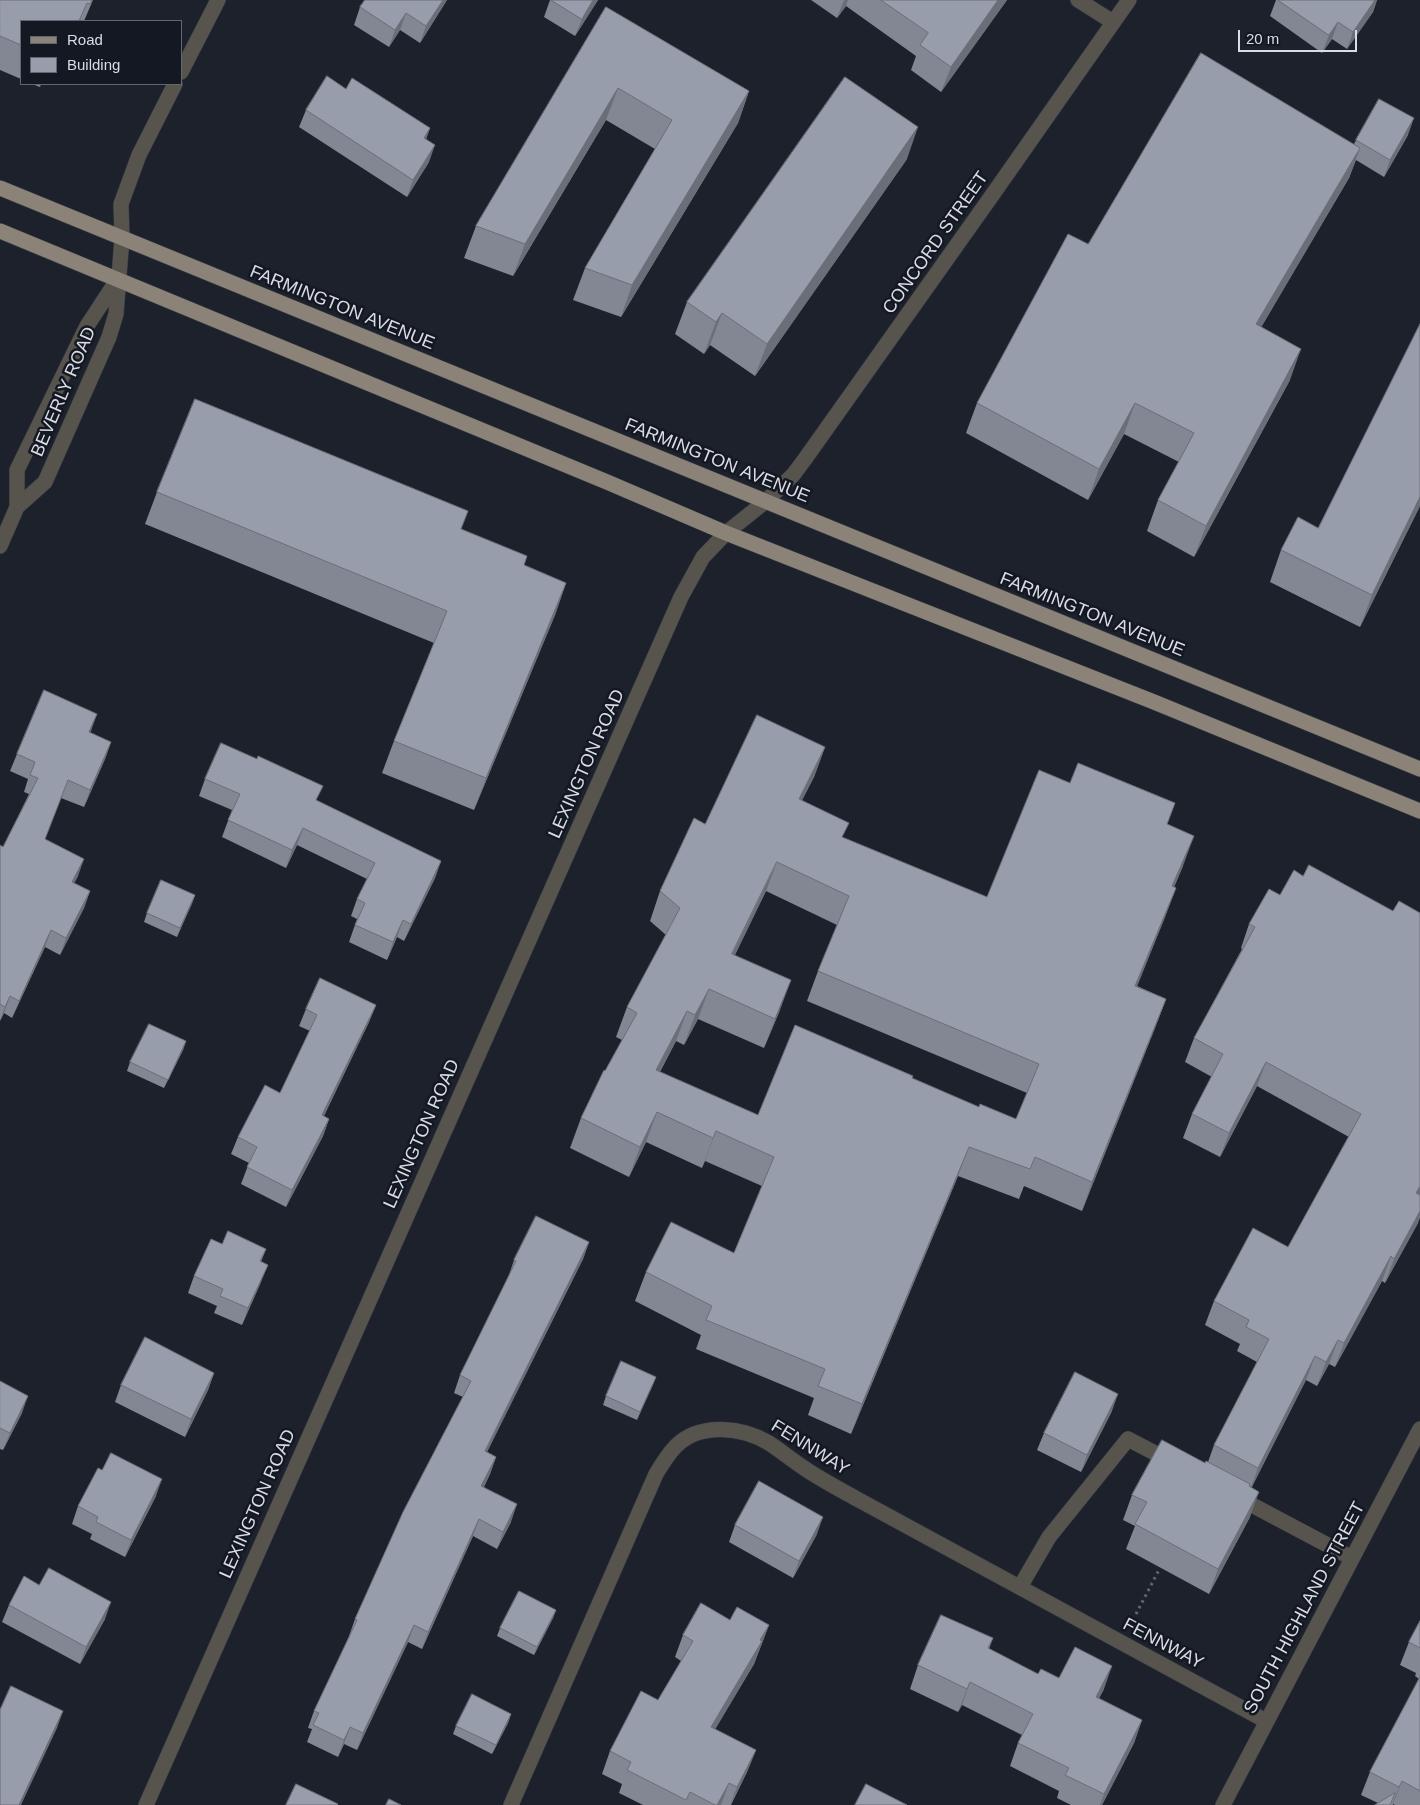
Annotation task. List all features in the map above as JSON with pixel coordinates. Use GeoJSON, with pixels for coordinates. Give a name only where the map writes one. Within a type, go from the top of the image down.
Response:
{"type":"FeatureCollection","features":[{"type":"Feature","properties":{"kind":"main road","name":"FARMINGTON AVENUE"},"geometry":{"type":"LineString","coordinates":[[0,188],[1420,769]]}},
{"type":"Feature","properties":{"kind":"main road"},"geometry":{"type":"LineString","coordinates":[[0,231],[726,533],[1045,659],[1420,811]]}},
{"type":"Feature","properties":{"kind":"street"},"geometry":{"type":"LineString","coordinates":[[182,70],[218,0]]}},
{"type":"Feature","properties":{"kind":"street"},"geometry":{"type":"LineString","coordinates":[[1078,0],[1113,22]]}},
{"type":"Feature","properties":{"kind":"street","name":"CONCORD STREET"},"geometry":{"type":"LineString","coordinates":[[766,501],[793,475],[805,459],[1129,0]]}},
{"type":"Feature","properties":{"kind":"street","name":"BEVERLY ROAD"},"geometry":{"type":"LineString","coordinates":[[0,546],[18,507],[45,482],[109,337],[116,314],[122,238],[121,204],[139,155],[174,85]]}},
{"type":"Feature","properties":{"kind":"street","name":"BEVERLY ROAD"},"geometry":{"type":"LineString","coordinates":[[18,507],[18,470],[87,326],[118,279]]}},
{"type":"Feature","properties":{"kind":"street","name":"LEXINGTON ROAD"},"geometry":{"type":"LineString","coordinates":[[146,1805],[677,606],[703,557],[726,533],[766,501]]}},
{"type":"Feature","properties":{"kind":"street","name":"FENNWAY"},"geometry":{"type":"LineString","coordinates":[[511,1805],[656,1474],[676,1445],[688,1438],[714,1429],[742,1432],[768,1443],[806,1469],[857,1499],[1266,1721]]}},
{"type":"Feature","properties":{"kind":"street","name":"SOUTH HIGHLAND STREET"},"geometry":{"type":"LineString","coordinates":[[1223,1805],[1420,1429]]}},
{"type":"Feature","properties":{"kind":"street"},"geometry":{"type":"LineString","coordinates":[[1020,1587],[1049,1537],[1128,1439],[1188,1471]]}},
{"type":"Feature","properties":{"kind":"street"},"geometry":{"type":"LineString","coordinates":[[1222,1489],[1352,1558]]}},
{"type":"Feature","properties":{"kind":"path"},"geometry":{"type":"LineString","coordinates":[[1136,1614],[1160,1568]]}},
{"type":"Feature","properties":{"kind":"building"},"geometry":{"type":"Polygon","coordinates":[[[0,0],[92,0],[90,4],[87,3],[79,20],[20,20],[20,45],[0,36],[0,0]]]}},
{"type":"Feature","properties":{"kind":"building"},"geometry":{"type":"Polygon","coordinates":[[[365,0],[443,0],[426,26],[406,13],[395,30],[360,7],[365,0]]]}},
{"type":"Feature","properties":{"kind":"building"},"geometry":{"type":"Polygon","coordinates":[[[551,0],[593,0],[582,19],[551,0]]]}},
{"type":"Feature","properties":{"kind":"building"},"geometry":{"type":"Polygon","coordinates":[[[881,0],[998,0],[951,67],[920,45],[928,33],[881,0]]]}},
{"type":"Feature","properties":{"kind":"building"},"geometry":{"type":"Polygon","coordinates":[[[1278,0],[1375,0],[1353,32],[1338,22],[1329,35],[1278,0]]]}},
{"type":"Feature","properties":{"kind":"building"},"geometry":{"type":"Polygon","coordinates":[[[606,7],[749,91],[632,285],[585,268],[672,120],[618,88],[525,244],[476,226],[606,7]]]}},
{"type":"Feature","properties":{"kind":"building"},"geometry":{"type":"Polygon","coordinates":[[[1201,53],[1360,148],[1256,324],[1301,349],[1206,526],[1158,500],[1194,433],[1135,403],[1099,469],[977,403],[1068,234],[1088,244],[1201,53]]]}},
{"type":"Feature","properties":{"kind":"building"},"geometry":{"type":"Polygon","coordinates":[[[327,76],[346,89],[352,78],[430,128],[424,138],[435,145],[413,180],[306,110],[327,76]]]}},
{"type":"Feature","properties":{"kind":"building"},"geometry":{"type":"Polygon","coordinates":[[[845,77],[918,127],[767,344],[722,313],[716,322],[687,302],[845,77]]]}},
{"type":"Feature","properties":{"kind":"building"},"geometry":{"type":"Polygon","coordinates":[[[1379,99],[1414,118],[1390,160],[1356,140],[1379,99]]]}},
{"type":"Feature","properties":{"kind":"building"},"geometry":{"type":"Polygon","coordinates":[[[1420,324],[1420,497],[1372,595],[1281,550],[1298,517],[1318,528],[1420,324]]]}},
{"type":"Feature","properties":{"kind":"building"},"geometry":{"type":"Polygon","coordinates":[[[195,399],[468,511],[461,529],[527,556],[524,565],[566,583],[486,778],[394,741],[447,611],[157,492],[195,399]]]}},
{"type":"Feature","properties":{"kind":"building"},"geometry":{"type":"Polygon","coordinates":[[[44,690],[97,714],[89,732],[111,742],[90,790],[68,780],[45,839],[84,859],[72,882],[90,891],[66,938],[51,930],[19,1001],[10,996],[5,1007],[0,1004],[0,845],[3,847],[38,778],[30,775],[35,762],[17,754],[44,690]]]}},
{"type":"Feature","properties":{"kind":"building"},"geometry":{"type":"Polygon","coordinates":[[[757,715],[825,747],[799,799],[849,823],[842,837],[987,897],[1039,770],[1070,783],[1078,763],[1175,803],[1167,824],[1194,836],[1172,886],[1176,888],[1135,986],[1166,999],[1092,1182],[1035,1157],[1030,1169],[969,1147],[862,1404],[818,1386],[825,1369],[706,1320],[712,1306],[646,1272],[671,1222],[734,1253],[774,1157],[716,1131],[713,1138],[657,1112],[640,1147],[581,1118],[604,1070],[637,1013],[627,1007],[680,908],[660,891],[694,818],[705,824],[757,715]],[[777,862],[732,954],[791,980],[775,1019],[709,989],[695,1015],[687,1011],[656,1070],[758,1115],[795,1025],[979,1107],[980,1104],[1016,1119],[1039,1064],[818,971],[849,896],[777,862]]]}},
{"type":"Feature","properties":{"kind":"building"},"geometry":{"type":"Polygon","coordinates":[[[221,743],[257,759],[258,756],[323,786],[316,800],[441,861],[411,924],[403,920],[393,942],[355,925],[365,903],[357,899],[375,863],[303,828],[292,850],[228,820],[240,794],[205,779],[221,743]]]}},
{"type":"Feature","properties":{"kind":"building"},"geometry":{"type":"Polygon","coordinates":[[[1309,865],[1393,911],[1399,901],[1420,913],[1420,1186],[1416,1193],[1420,1195],[1420,1211],[1394,1259],[1391,1256],[1344,1343],[1338,1340],[1326,1362],[1315,1356],[1258,1468],[1214,1445],[1269,1339],[1246,1327],[1249,1320],[1214,1301],[1253,1228],[1288,1247],[1361,1114],[1266,1062],[1229,1133],[1192,1114],[1223,1054],[1194,1038],[1255,927],[1249,924],[1269,889],[1280,895],[1294,870],[1303,876],[1309,865]]]}},
{"type":"Feature","properties":{"kind":"building"},"geometry":{"type":"Polygon","coordinates":[[[161,880],[195,895],[180,928],[147,913],[161,880]]]}},
{"type":"Feature","properties":{"kind":"building"},"geometry":{"type":"Polygon","coordinates":[[[320,978],[376,1005],[322,1115],[329,1119],[292,1190],[247,1167],[257,1147],[238,1137],[265,1085],[280,1093],[317,1015],[306,1009],[320,978]]]}},
{"type":"Feature","properties":{"kind":"building"},"geometry":{"type":"Polygon","coordinates":[[[149,1024],[186,1041],[168,1080],[130,1062],[149,1024]]]}},
{"type":"Feature","properties":{"kind":"building"},"geometry":{"type":"Polygon","coordinates":[[[536,1216],[589,1242],[485,1451],[496,1457],[481,1486],[517,1504],[503,1532],[479,1519],[428,1632],[414,1625],[363,1733],[350,1727],[344,1740],[313,1725],[319,1713],[314,1711],[357,1620],[355,1619],[403,1512],[471,1381],[460,1375],[536,1216]]]}},
{"type":"Feature","properties":{"kind":"building"},"geometry":{"type":"Polygon","coordinates":[[[228,1231],[266,1249],[260,1261],[268,1265],[248,1308],[220,1296],[223,1289],[194,1276],[211,1239],[222,1244],[228,1231]]]}},
{"type":"Feature","properties":{"kind":"building"},"geometry":{"type":"Polygon","coordinates":[[[145,1337],[214,1373],[191,1419],[121,1385],[145,1337]]]}},
{"type":"Feature","properties":{"kind":"building"},"geometry":{"type":"Polygon","coordinates":[[[621,1361],[656,1377],[640,1412],[606,1396],[621,1361]]]}},
{"type":"Feature","properties":{"kind":"building"},"geometry":{"type":"Polygon","coordinates":[[[1075,1372],[1118,1394],[1087,1455],[1044,1433],[1075,1372]]]}},
{"type":"Feature","properties":{"kind":"building"},"geometry":{"type":"Polygon","coordinates":[[[0,1381],[28,1396],[10,1433],[0,1428],[0,1381]]]}},
{"type":"Feature","properties":{"kind":"building"},"geometry":{"type":"Polygon","coordinates":[[[1162,1440],[1250,1484],[1249,1486],[1259,1492],[1218,1569],[1135,1524],[1147,1502],[1132,1495],[1162,1440]]]}},
{"type":"Feature","properties":{"kind":"building"},"geometry":{"type":"Polygon","coordinates":[[[111,1453],[162,1479],[131,1540],[96,1522],[98,1517],[78,1506],[98,1468],[102,1470],[111,1453]]]}},
{"type":"Feature","properties":{"kind":"building"},"geometry":{"type":"Polygon","coordinates":[[[759,1481],[823,1517],[799,1561],[735,1525],[759,1481]]]}},
{"type":"Feature","properties":{"kind":"building"},"geometry":{"type":"Polygon","coordinates":[[[49,1568],[111,1602],[86,1647],[9,1605],[24,1576],[39,1585],[49,1568]]]}},
{"type":"Feature","properties":{"kind":"building"},"geometry":{"type":"Polygon","coordinates":[[[519,1591],[556,1610],[537,1647],[500,1628],[519,1591]]]}},
{"type":"Feature","properties":{"kind":"building"},"geometry":{"type":"Polygon","coordinates":[[[701,1603],[730,1620],[737,1607],[769,1625],[760,1640],[762,1641],[711,1727],[756,1750],[737,1787],[729,1783],[717,1805],[690,1792],[686,1800],[627,1770],[631,1762],[610,1751],[641,1691],[658,1700],[693,1641],[683,1635],[701,1603]]]}},
{"type":"Feature","properties":{"kind":"building"},"geometry":{"type":"Polygon","coordinates":[[[941,1615],[993,1638],[988,1648],[1038,1674],[1041,1669],[1059,1678],[1075,1647],[1112,1666],[1096,1697],[1142,1720],[1104,1794],[1065,1775],[1069,1768],[1018,1743],[1033,1714],[970,1682],[967,1689],[918,1665],[941,1615]]]}},
{"type":"Feature","properties":{"kind":"building"},"geometry":{"type":"Polygon","coordinates":[[[1420,1621],[1420,1648],[1409,1642],[1420,1621]]]}},
{"type":"Feature","properties":{"kind":"building"},"geometry":{"type":"Polygon","coordinates":[[[1420,1677],[1420,1791],[1402,1781],[1399,1787],[1370,1772],[1420,1677]]]}},
{"type":"Feature","properties":{"kind":"building"},"geometry":{"type":"Polygon","coordinates":[[[11,1686],[63,1711],[19,1805],[0,1805],[0,1710],[11,1686]]]}},
{"type":"Feature","properties":{"kind":"building"},"geometry":{"type":"Polygon","coordinates":[[[472,1694],[511,1714],[496,1745],[456,1726],[472,1694]]]}},
{"type":"Feature","properties":{"kind":"building"},"geometry":{"type":"Polygon","coordinates":[[[296,1784],[338,1804],[286,1805],[296,1784]]]}},
{"type":"Feature","properties":{"kind":"building"},"geometry":{"type":"Polygon","coordinates":[[[866,1784],[907,1805],[855,1805],[866,1784]]]}},
{"type":"Feature","properties":{"kind":"building"},"geometry":{"type":"Polygon","coordinates":[[[1395,1793],[1390,1805],[1375,1805],[1395,1793]]]}},
{"type":"Feature","properties":{"kind":"building"},"geometry":{"type":"Polygon","coordinates":[[[389,1799],[401,1805],[386,1805],[389,1799]]]}}]}
